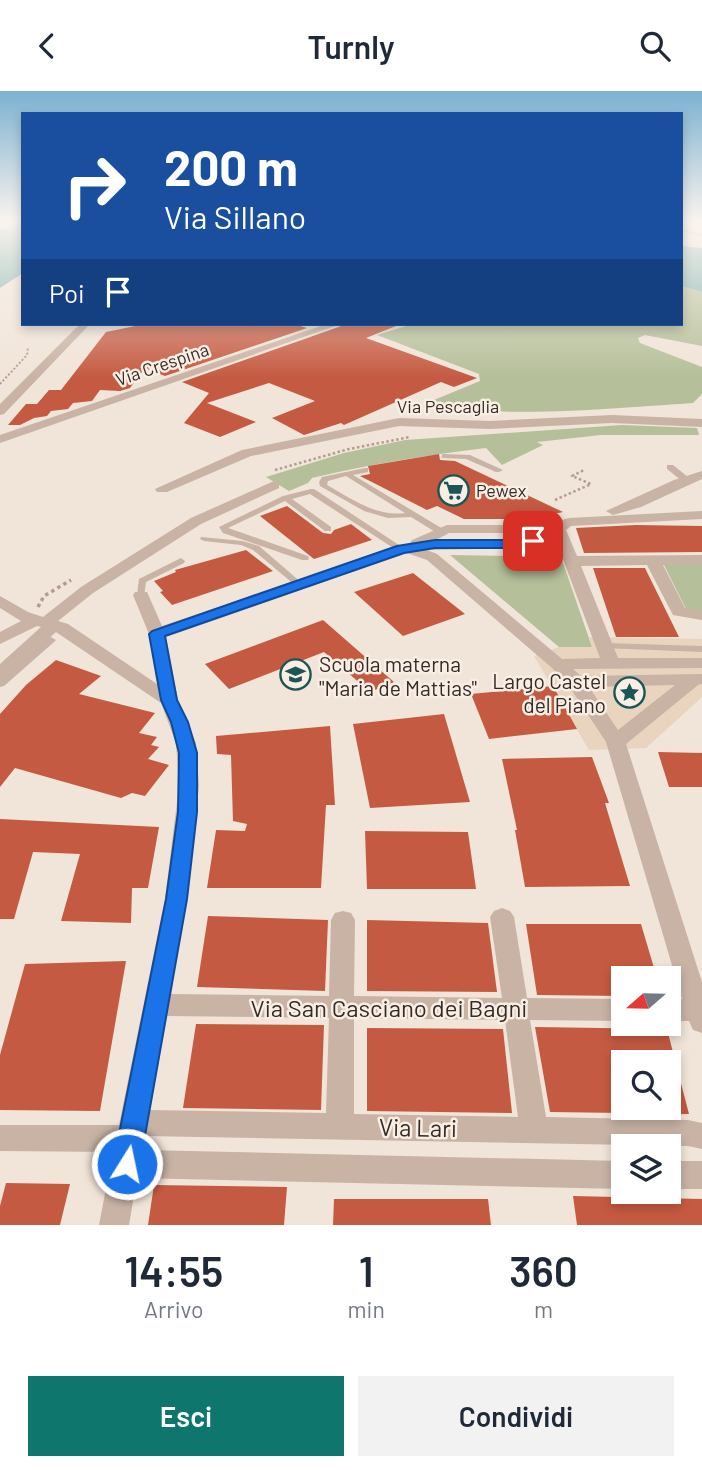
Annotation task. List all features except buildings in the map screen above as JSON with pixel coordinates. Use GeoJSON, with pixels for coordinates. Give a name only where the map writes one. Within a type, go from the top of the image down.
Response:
{"type":"FeatureCollection","features":[{"type":"Feature","properties":{"kind":"street"},"geometry":{"type":"LineString","coordinates":[[0,411],[83,326]]}},
{"type":"Feature","properties":{"kind":"street","name":"Via Crespina"},"geometry":{"type":"LineString","coordinates":[[0,439],[330,326]]}},
{"type":"Feature","properties":{"kind":"street","name":"Via Pescaglia"},"geometry":{"type":"LineString","coordinates":[[162,489],[247,453],[399,422],[478,425],[612,419],[702,423]]}},
{"type":"Feature","properties":{"kind":"street"},"geometry":{"type":"LineString","coordinates":[[157,634],[405,549],[435,544],[527,544],[533,541],[536,529],[542,524],[621,509],[685,479],[702,475]]}},
{"type":"Feature","properties":{"kind":"street"},"geometry":{"type":"LineString","coordinates":[[0,674],[46,627],[92,587],[180,531],[248,495],[274,485]]}},
{"type":"Feature","properties":{"kind":"street"},"geometry":{"type":"LineString","coordinates":[[608,654],[559,530],[563,524],[702,515]]}},
{"type":"Feature","properties":{"kind":"street"},"geometry":{"type":"LineString","coordinates":[[405,549],[440,531],[536,529]]}},
{"type":"Feature","properties":{"kind":"street"},"geometry":{"type":"LineString","coordinates":[[405,549],[432,557],[558,664],[576,682],[616,742],[700,1016],[681,1012]]}},
{"type":"Feature","properties":{"kind":"street"},"geometry":{"type":"LineString","coordinates":[[572,561],[702,560]]}},
{"type":"Feature","properties":{"kind":"street"},"geometry":{"type":"LineString","coordinates":[[653,561],[679,612],[702,615]]}},
{"type":"Feature","properties":{"kind":"street"},"geometry":{"type":"LineString","coordinates":[[114,1225],[176,899],[189,786],[186,743],[169,700],[157,634],[141,595]]}},
{"type":"Feature","properties":{"kind":"street"},"geometry":{"type":"LineString","coordinates":[[0,601],[10,610],[84,641],[169,700]]}},
{"type":"Feature","properties":{"kind":"street"},"geometry":{"type":"LineString","coordinates":[[2,637],[46,627]]}},
{"type":"Feature","properties":{"kind":"street"},"geometry":{"type":"LineString","coordinates":[[558,664],[608,654],[699,666]]}},
{"type":"Feature","properties":{"kind":"street"},"geometry":{"type":"LineString","coordinates":[[576,682],[699,666]]}},
{"type":"Feature","properties":{"kind":"street"},"geometry":{"type":"LineString","coordinates":[[616,742],[699,666]]}},
{"type":"Feature","properties":{"kind":"street"},"geometry":{"type":"LineString","coordinates":[[502,917],[534,1129]]}},
{"type":"Feature","properties":{"kind":"street"},"geometry":{"type":"LineString","coordinates":[[340,1125],[343,920]]}},
{"type":"Feature","properties":{"kind":"street","name":"Via San Casciano dei Bagni"},"geometry":{"type":"LineString","coordinates":[[156,1005],[611,1010]]}},
{"type":"Feature","properties":{"kind":"street","name":"Via Lari"},"geometry":{"type":"LineString","coordinates":[[130,1142],[340,1125],[688,1133],[702,1136]]}},
{"type":"Feature","properties":{"kind":"street"},"geometry":{"type":"LineString","coordinates":[[0,1138],[130,1142],[611,1174]]}},
{"type":"Feature","properties":{"kind":"street"},"geometry":{"type":"LineString","coordinates":[[681,1175],[702,1175]]}},
{"type":"Feature","properties":{"kind":"lane"},"geometry":{"type":"LineString","coordinates":[[445,456],[467,457],[499,470]]}},
{"type":"Feature","properties":{"kind":"lane"},"geometry":{"type":"LineString","coordinates":[[670,467],[685,479]]}},
{"type":"Feature","properties":{"kind":"lane"},"geometry":{"type":"LineString","coordinates":[[365,470],[325,479],[324,486],[384,517],[413,514]]}},
{"type":"Feature","properties":{"kind":"lane"},"geometry":{"type":"LineString","coordinates":[[346,474],[440,531]]}},
{"type":"Feature","properties":{"kind":"lane"},"geometry":{"type":"LineString","coordinates":[[305,558],[226,531],[223,527],[286,498],[314,492],[405,549]]}},
{"type":"Feature","properties":{"kind":"lane"},"geometry":{"type":"LineString","coordinates":[[286,498],[328,529]]}},
{"type":"Feature","properties":{"kind":"lane"},"geometry":{"type":"LineString","coordinates":[[204,539],[257,548],[299,584]]}},
{"type":"Feature","properties":{"kind":"lane"},"geometry":{"type":"LineString","coordinates":[[141,595],[142,581],[181,561]]}},
{"type":"Feature","properties":{"kind":"lane"},"geometry":{"type":"LineString","coordinates":[[0,684],[46,627]]}},
{"type":"Feature","properties":{"kind":"path"},"geometry":{"type":"LineString","coordinates":[[0,384],[27,355],[28,347]]}},
{"type":"Feature","properties":{"kind":"path"},"geometry":{"type":"LineString","coordinates":[[555,500],[591,484],[572,476],[584,470]]}},
{"type":"Feature","properties":{"kind":"green space"},"geometry":{"type":"Polygon","coordinates":[[[683,287],[702,292],[702,346],[645,335],[638,338],[640,343],[702,367],[702,394],[693,403],[598,409],[518,412],[453,407],[434,400],[480,381],[479,374],[377,335],[406,326],[683,326],[683,287]]]}},
{"type":"Feature","properties":{"kind":"green space"},"geometry":{"type":"Polygon","coordinates":[[[622,425],[697,428],[699,435],[601,435],[537,442],[543,445],[502,465],[486,448],[442,454],[312,478],[308,483],[289,491],[266,477],[344,453],[405,440],[622,425]]]}},
{"type":"Feature","properties":{"kind":"green space"},"geometry":{"type":"Polygon","coordinates":[[[450,555],[561,557],[592,647],[559,647],[450,555]]]}},
{"type":"Feature","properties":{"kind":"green space"},"geometry":{"type":"Polygon","coordinates":[[[664,565],[702,565],[702,611],[687,611],[664,565]]]}},
{"type":"Feature","properties":{"kind":"shaded area","name":"Largo Castel del Piano"},"geometry":{"type":"Polygon","coordinates":[[[589,637],[702,639],[702,697],[646,748],[589,750],[534,656],[559,647],[592,647],[589,637]]]}},
{"type":"Feature","properties":{"kind":"water"},"geometry":{"type":"Polygon","coordinates":[[[0,272],[21,272],[21,274],[0,288],[0,272]]]}},
{"type":"Feature","properties":{"kind":"water"},"geometry":{"type":"Polygon","coordinates":[[[683,272],[702,272],[702,292],[683,287],[683,272]]]}},
{"type":"Feature","properties":{"kind":"place","name":"Pewex"},"geometry":{"type":"Point","coordinates":[453,490]}},
{"type":"Feature","properties":{"kind":"place","name":"Scuola materna \"Maria de Mattias\""},"geometry":{"type":"Point","coordinates":[296,675]}},
{"type":"Feature","properties":{"kind":"place","name":"Largo Castel del Piano"},"geometry":{"type":"Point","coordinates":[629,692]}},
{"type":"Feature","properties":{"kind":"route"},"geometry":{"type":"LineString","coordinates":[[127,1164],[176,899],[189,786],[188,753],[169,700],[157,634],[401,549],[435,544],[527,544],[533,541]]}}]}
